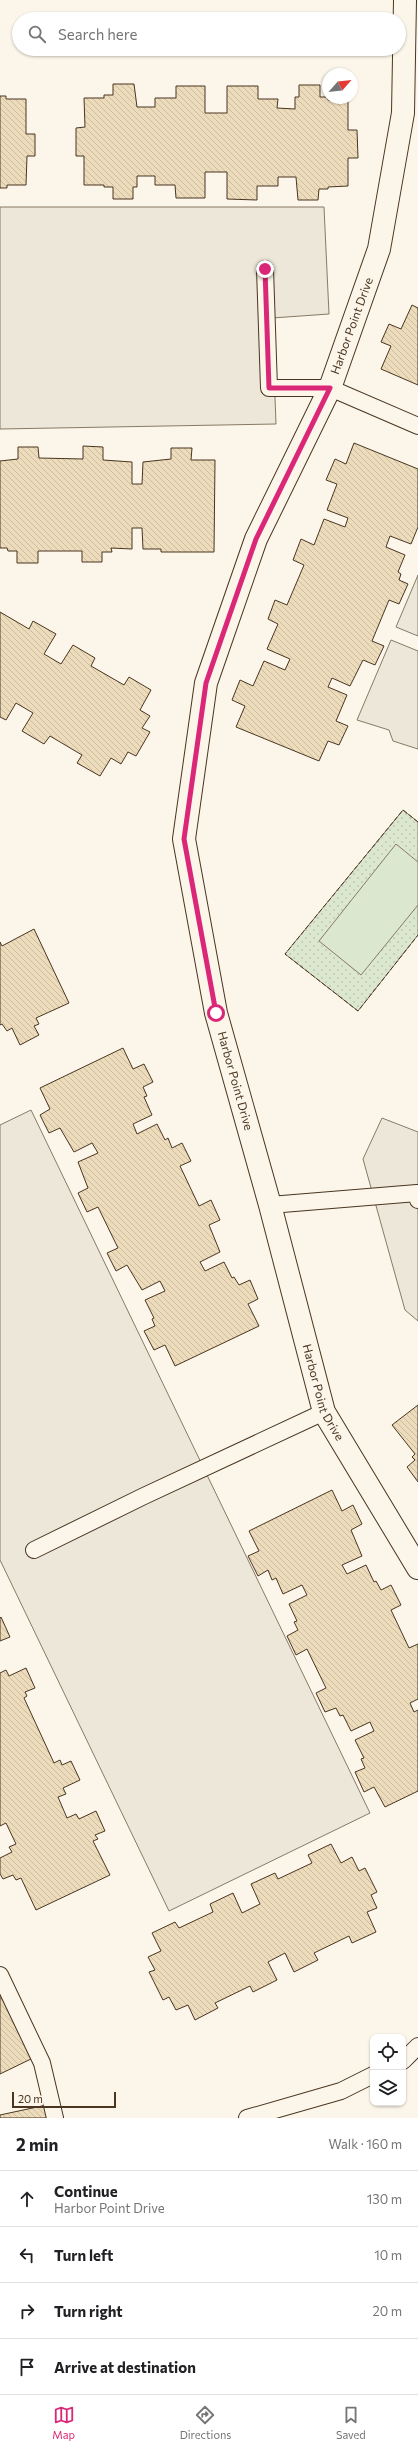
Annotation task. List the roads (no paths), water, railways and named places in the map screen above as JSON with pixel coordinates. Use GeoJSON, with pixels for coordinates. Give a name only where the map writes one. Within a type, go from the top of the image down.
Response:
{"type":"FeatureCollection","features":[{"type":"Feature","properties":{"kind":"street","name":"Harbor Point Drive"},"geometry":{"type":"LineString","coordinates":[[405,0],[405,12]]}},
{"type":"Feature","properties":{"kind":"street","name":"Harbor Point Drive"},"geometry":{"type":"LineString","coordinates":[[404,56],[403,114],[379,249],[330,388],[256,539],[206,683],[184,839],[216,1013],[270,1205],[324,1412],[418,1568]]}},
{"type":"Feature","properties":{"kind":"lane"},"geometry":{"type":"LineString","coordinates":[[265,269],[269,388],[330,388],[418,426]]}},
{"type":"Feature","properties":{"kind":"lane"},"geometry":{"type":"LineString","coordinates":[[270,1205],[417,1193],[418,1200]]}},
{"type":"Feature","properties":{"kind":"lane"},"geometry":{"type":"LineString","coordinates":[[34,1550],[144,1496],[324,1412]]}},
{"type":"Feature","properties":{"kind":"lane"},"geometry":{"type":"LineString","coordinates":[[0,1974],[42,2063],[55,2118]]}},
{"type":"Feature","properties":{"kind":"lane"},"geometry":{"type":"LineString","coordinates":[[406,2057],[418,2046]]}},
{"type":"Feature","properties":{"kind":"lane"},"geometry":{"type":"LineString","coordinates":[[247,2118],[341,2091],[370,2076]]}}]}
